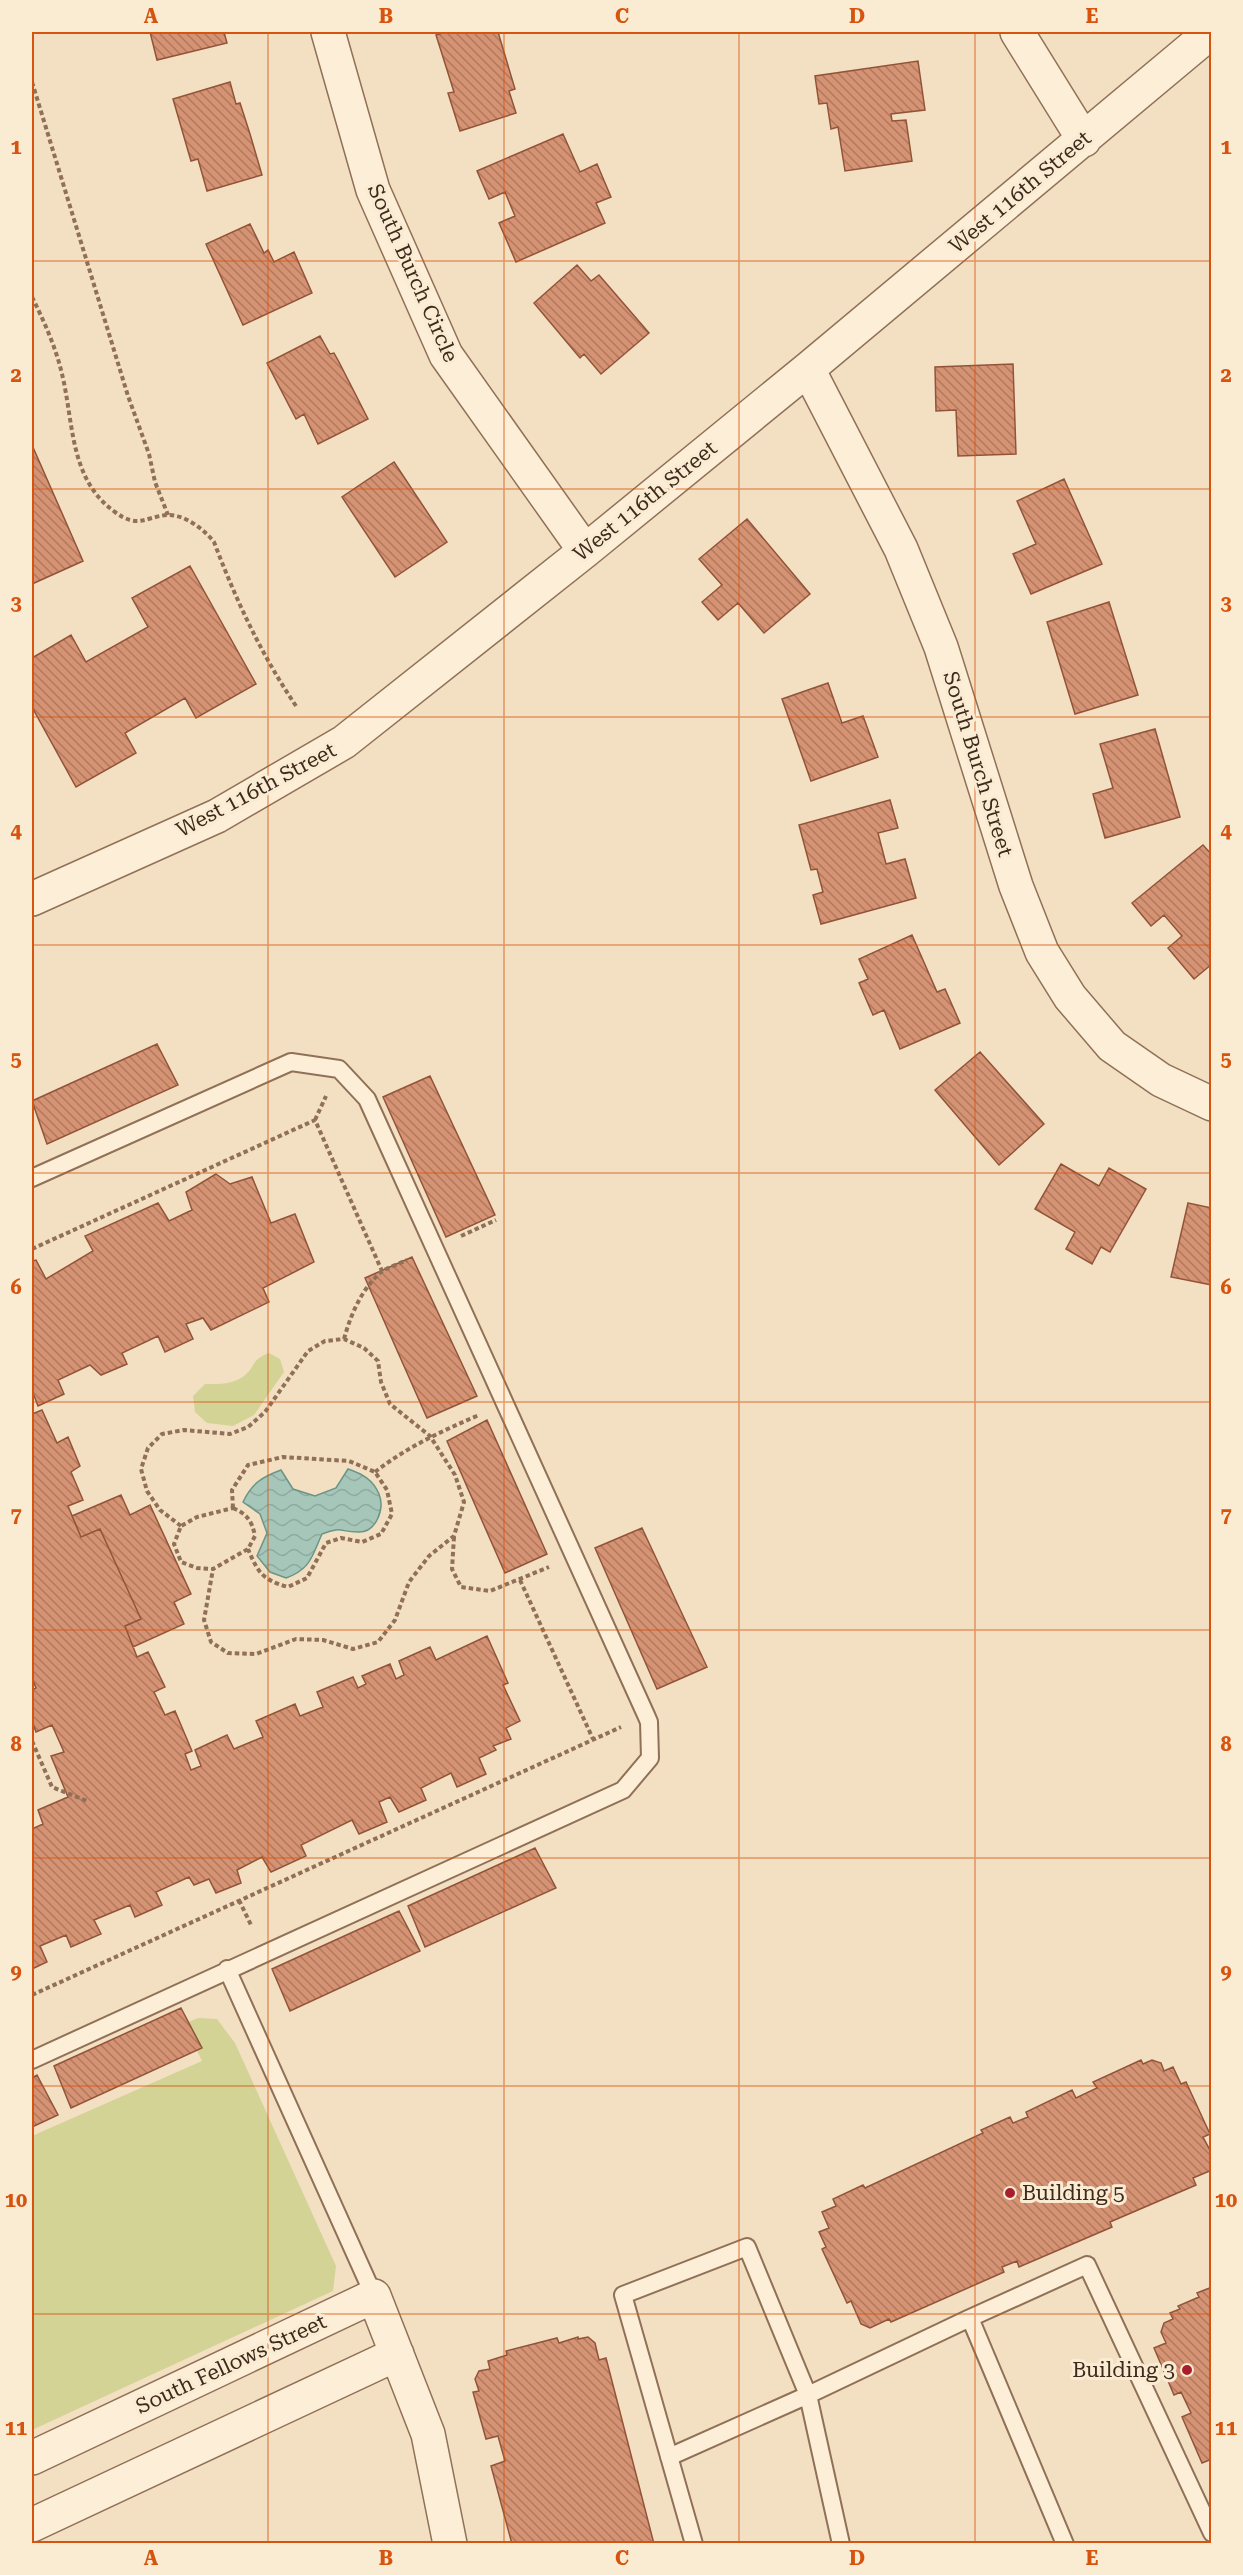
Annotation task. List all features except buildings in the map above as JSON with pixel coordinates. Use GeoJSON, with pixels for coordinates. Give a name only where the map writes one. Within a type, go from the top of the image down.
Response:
{"type":"FeatureCollection","features":[{"type":"Feature","properties":{"kind":"street","name":"South Burch Circle"},"geometry":{"type":"LineString","coordinates":[[328,32],[373,190],[446,355],[585,551]]}},
{"type":"Feature","properties":{"kind":"street"},"geometry":{"type":"LineString","coordinates":[[1017,32],[1084,140]]}},
{"type":"Feature","properties":{"kind":"street","name":"West 116th Street"},"geometry":{"type":"LineString","coordinates":[[32,899],[217,816],[344,742],[585,551],[808,369],[1211,32]]}},
{"type":"Feature","properties":{"kind":"street","name":"South Burch Street"},"geometry":{"type":"LineString","coordinates":[[808,369],[902,549],[937,636],[1016,886],[1042,952],[1070,997],[1112,1046],[1161,1080],[1212,1104]]}},
{"type":"Feature","properties":{"kind":"street"},"geometry":{"type":"LineString","coordinates":[[374,2296],[428,2434],[450,2544]]}},
{"type":"Feature","properties":{"kind":"street","name":"South Fellows Street"},"geometry":{"type":"LineString","coordinates":[[32,2458],[374,2296]]}},
{"type":"Feature","properties":{"kind":"street"},"geometry":{"type":"LineString","coordinates":[[32,2525],[397,2354]]}},
{"type":"Feature","properties":{"kind":"lane"},"geometry":{"type":"LineString","coordinates":[[32,1179],[291,1062],[339,1069],[366,1099],[649,1722],[650,1758],[623,1790],[32,2060]]}},
{"type":"Feature","properties":{"kind":"lane"},"geometry":{"type":"LineString","coordinates":[[227,1969],[374,2296]]}},
{"type":"Feature","properties":{"kind":"lane"},"geometry":{"type":"LineString","coordinates":[[694,2544],[623,2295],[747,2247],[808,2396],[841,2544]]}},
{"type":"Feature","properties":{"kind":"lane"},"geometry":{"type":"LineString","coordinates":[[669,2457],[808,2396],[1087,2265],[1212,2534]]}},
{"type":"Feature","properties":{"kind":"lane"},"geometry":{"type":"LineString","coordinates":[[970,2318],[1065,2544]]}},
{"type":"Feature","properties":{"kind":"path"},"geometry":{"type":"LineString","coordinates":[[32,82],[128,396],[149,454],[155,482],[168,515]]}},
{"type":"Feature","properties":{"kind":"path"},"geometry":{"type":"LineString","coordinates":[[32,297],[62,374],[72,441],[83,470],[97,496],[116,513],[135,522],[168,515],[189,521],[206,531],[214,542],[251,632],[273,672],[296,706]]}},
{"type":"Feature","properties":{"kind":"path"},"geometry":{"type":"LineString","coordinates":[[32,1249],[315,1120],[382,1271]]}},
{"type":"Feature","properties":{"kind":"path"},"geometry":{"type":"LineString","coordinates":[[344,1339],[350,1315],[363,1293],[382,1271],[496,1220]]}},
{"type":"Feature","properties":{"kind":"path"},"geometry":{"type":"LineString","coordinates":[[181,1526],[160,1510],[147,1491],[141,1469],[148,1448],[162,1434],[184,1430],[230,1434],[248,1427],[266,1412],[308,1351],[324,1341],[344,1339],[364,1348],[378,1361],[381,1382],[390,1404],[430,1436],[455,1474],[464,1502],[454,1536],[452,1569],[461,1587],[490,1592],[574,1556]]}},
{"type":"Feature","properties":{"kind":"path"},"geometry":{"type":"LineString","coordinates":[[375,1472],[394,1457],[430,1436],[505,1404]]}},
{"type":"Feature","properties":{"kind":"path"},"geometry":{"type":"LineString","coordinates":[[233,1509],[232,1490],[248,1465],[283,1457],[349,1461],[375,1472],[387,1490],[392,1514],[381,1534],[362,1542],[341,1538],[326,1543],[307,1578],[288,1587],[268,1581],[255,1565],[248,1549]]}},
{"type":"Feature","properties":{"kind":"path"},"geometry":{"type":"LineString","coordinates":[[233,1509],[244,1513],[252,1524],[255,1536],[248,1549],[213,1569],[197,1568],[182,1562],[174,1544],[181,1526],[197,1517],[233,1509]]}},
{"type":"Feature","properties":{"kind":"path"},"geometry":{"type":"LineString","coordinates":[[213,1569],[204,1620],[211,1642],[228,1653],[256,1654],[296,1639],[323,1640],[353,1649],[378,1642],[395,1620],[409,1582],[429,1556],[454,1536]]}},
{"type":"Feature","properties":{"kind":"path"},"geometry":{"type":"LineString","coordinates":[[520,1580],[593,1739]]}},
{"type":"Feature","properties":{"kind":"path"},"geometry":{"type":"LineString","coordinates":[[32,1995],[627,1724]]}},
{"type":"Feature","properties":{"kind":"path"},"geometry":{"type":"LineString","coordinates":[[32,1746],[52,1786],[87,1801]]}},
{"type":"Feature","properties":{"kind":"path"},"geometry":{"type":"LineString","coordinates":[[239,1900],[255,1933]]}},
{"type":"Feature","properties":{"kind":"green space"},"geometry":{"type":"Polygon","coordinates":[[[269,1353],[280,1359],[284,1372],[254,1415],[233,1426],[207,1423],[195,1412],[193,1396],[205,1384],[235,1381],[248,1373],[259,1358],[269,1353]]]}},
{"type":"Feature","properties":{"kind":"green space"},"geometry":{"type":"Polygon","coordinates":[[[198,2018],[217,2019],[235,2043],[336,2266],[333,2291],[32,2430],[32,2136],[202,2061],[184,2024],[198,2018]]]}},
{"type":"Feature","properties":{"kind":"water"},"geometry":{"type":"Polygon","coordinates":[[[348,1469],[367,1478],[374,1485],[381,1500],[378,1519],[370,1529],[364,1531],[338,1530],[322,1534],[306,1566],[286,1578],[270,1572],[257,1556],[267,1533],[260,1514],[243,1502],[250,1490],[263,1478],[281,1470],[293,1489],[315,1496],[336,1488],[348,1469]]]}},
{"type":"Feature","properties":{"kind":"place","name":"Building 5"},"geometry":{"type":"Point","coordinates":[1010,2193]}},
{"type":"Feature","properties":{"kind":"place","name":"Building 3"},"geometry":{"type":"Point","coordinates":[1187,2370]}}]}
